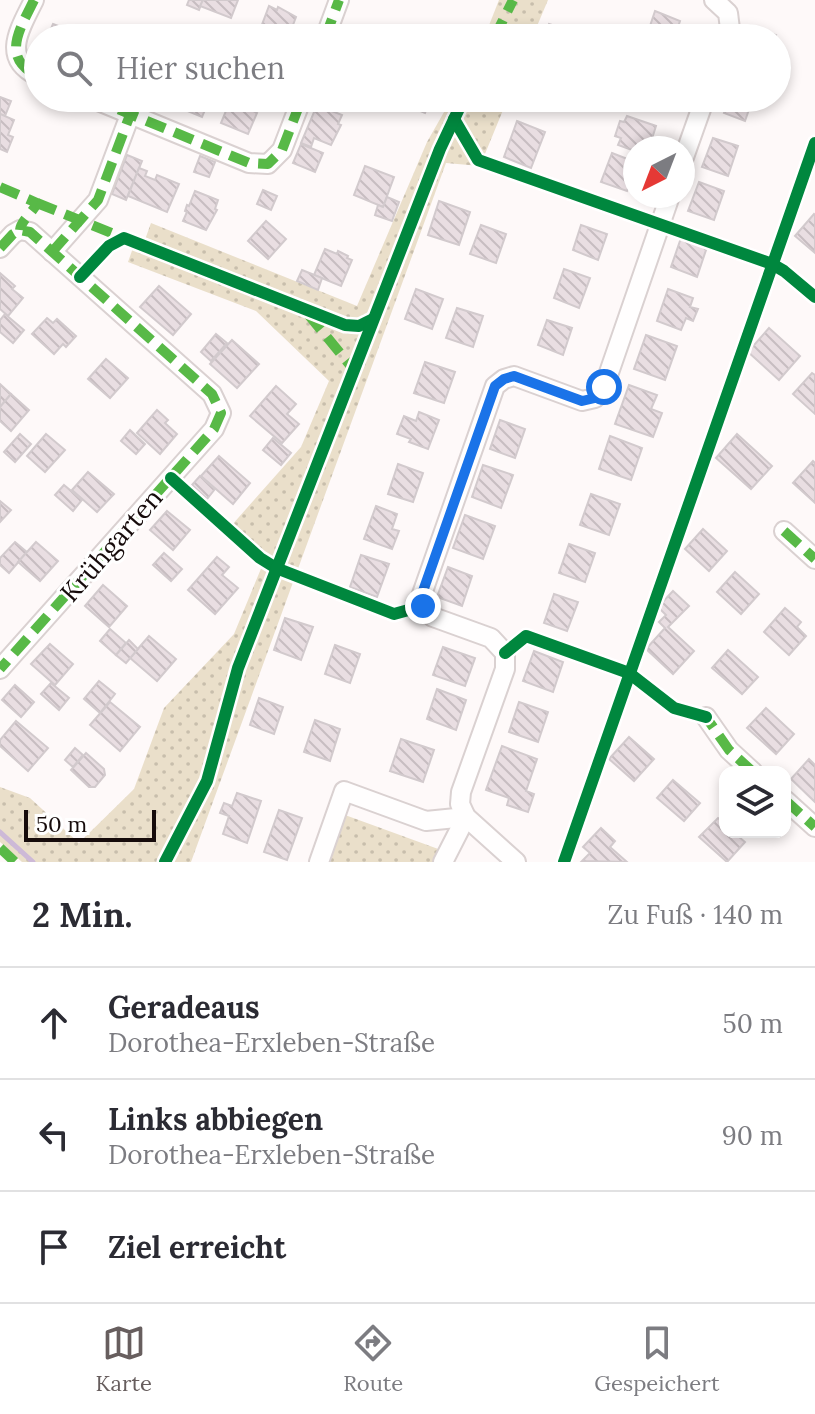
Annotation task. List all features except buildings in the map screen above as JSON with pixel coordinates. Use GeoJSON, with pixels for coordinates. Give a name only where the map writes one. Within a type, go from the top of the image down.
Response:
{"type":"FeatureCollection","features":[{"type":"Feature","properties":{"kind":"street"},"geometry":{"type":"LineString","coordinates":[[24,68],[15,57],[13,40],[34,0]]}},
{"type":"Feature","properties":{"kind":"street"},"geometry":{"type":"LineString","coordinates":[[330,24],[339,0]]}},
{"type":"Feature","properties":{"kind":"street"},"geometry":{"type":"LineString","coordinates":[[714,0],[728,13],[729,24]]}},
{"type":"Feature","properties":{"kind":"street"},"geometry":{"type":"LineString","coordinates":[[123,112],[249,163],[268,164],[282,150],[297,112]]}},
{"type":"Feature","properties":{"kind":"street"},"geometry":{"type":"LineString","coordinates":[[692,136],[700,112]]}},
{"type":"Feature","properties":{"kind":"street"},"geometry":{"type":"LineString","coordinates":[[52,252],[98,200],[130,115]]}},
{"type":"Feature","properties":{"kind":"street"},"geometry":{"type":"LineString","coordinates":[[516,862],[466,817],[460,804],[461,792],[505,669],[505,653],[491,638],[433,617],[423,606],[422,594],[495,386],[514,376],[582,401],[595,398],[604,387],[666,208]]}},
{"type":"Feature","properties":{"kind":"street","name":"Krühgarten"},"geometry":{"type":"LineString","coordinates":[[0,248],[20,230],[30,232],[212,394],[221,413],[214,429],[0,669]]}},
{"type":"Feature","properties":{"kind":"street"},"geometry":{"type":"LineString","coordinates":[[784,531],[815,559]]}},
{"type":"Feature","properties":{"kind":"street"},"geometry":{"type":"LineString","coordinates":[[706,717],[729,750],[746,766]]}},
{"type":"Feature","properties":{"kind":"street"},"geometry":{"type":"LineString","coordinates":[[319,862],[344,791],[426,821],[466,817]]}},
{"type":"Feature","properties":{"kind":"street"},"geometry":{"type":"LineString","coordinates":[[791,805],[815,827]]}},
{"type":"Feature","properties":{"kind":"street"},"geometry":{"type":"LineString","coordinates":[[443,862],[466,817]]}},
{"type":"Feature","properties":{"kind":"shaded area"},"geometry":{"type":"Polygon","coordinates":[[[499,0],[548,0],[538,24],[490,24],[499,0]]]}},
{"type":"Feature","properties":{"kind":"shaded area"},"geometry":{"type":"Polygon","coordinates":[[[444,112],[502,112],[480,166],[446,163],[191,862],[22,862],[0,842],[0,787],[30,798],[79,843],[134,789],[164,708],[234,634],[265,559],[231,526],[301,447],[329,381],[256,311],[128,262],[134,245],[142,248],[151,223],[357,306],[427,142],[444,112]]]}},
{"type":"Feature","properties":{"kind":"shaded area"},"geometry":{"type":"Polygon","coordinates":[[[345,815],[441,850],[436,862],[328,862],[345,815]]]}},
{"type":"Feature","properties":{"kind":"waterway"},"geometry":{"type":"LineString","coordinates":[[0,832],[33,862]]}},
{"type":"Feature","properties":{"kind":"marked path"},"geometry":{"type":"LineString","coordinates":[[24,67],[16,52],[16,42],[34,0]]}},
{"type":"Feature","properties":{"kind":"marked path"},"geometry":{"type":"LineString","coordinates":[[330,24],[339,0]]}},
{"type":"Feature","properties":{"kind":"marked path"},"geometry":{"type":"LineString","coordinates":[[501,24],[513,0]]}},
{"type":"Feature","properties":{"kind":"marked path"},"geometry":{"type":"LineString","coordinates":[[125,112],[249,163],[268,164],[282,150],[297,112]]}},
{"type":"Feature","properties":{"kind":"marked path"},"geometry":{"type":"LineString","coordinates":[[52,252],[98,200],[130,115]]}},
{"type":"Feature","properties":{"kind":"marked path"},"geometry":{"type":"LineString","coordinates":[[0,187],[37,203],[20,230]]}},
{"type":"Feature","properties":{"kind":"marked path"},"geometry":{"type":"LineString","coordinates":[[37,203],[124,238]]}},
{"type":"Feature","properties":{"kind":"marked path"},"geometry":{"type":"LineString","coordinates":[[0,248],[20,230],[30,232],[212,394],[221,413],[214,429],[0,669]]}},
{"type":"Feature","properties":{"kind":"marked path"},"geometry":{"type":"LineString","coordinates":[[308,314],[354,370]]}},
{"type":"Feature","properties":{"kind":"marked path"},"geometry":{"type":"LineString","coordinates":[[784,531],[815,559]]}},
{"type":"Feature","properties":{"kind":"marked path"},"geometry":{"type":"LineString","coordinates":[[699,715],[706,717],[729,750],[746,766]]}},
{"type":"Feature","properties":{"kind":"marked path"},"geometry":{"type":"LineString","coordinates":[[791,805],[815,827]]}},
{"type":"Feature","properties":{"kind":"marked path"},"geometry":{"type":"LineString","coordinates":[[0,848],[15,862]]}},
{"type":"Feature","properties":{"kind":"cycle path"},"geometry":{"type":"LineString","coordinates":[[165,862],[207,781],[238,668],[440,149],[457,112]]}},
{"type":"Feature","properties":{"kind":"cycle path"},"geometry":{"type":"LineString","coordinates":[[454,119],[478,160],[772,264],[815,297]]}},
{"type":"Feature","properties":{"kind":"cycle path"},"geometry":{"type":"LineString","coordinates":[[564,862],[815,143]]}},
{"type":"Feature","properties":{"kind":"cycle path"},"geometry":{"type":"LineString","coordinates":[[80,277],[109,246],[124,238],[345,325],[359,326],[373,319]]}},
{"type":"Feature","properties":{"kind":"cycle path"},"geometry":{"type":"LineString","coordinates":[[171,478],[260,558],[276,568],[394,614],[423,606]]}},
{"type":"Feature","properties":{"kind":"cycle path"},"geometry":{"type":"LineString","coordinates":[[505,653],[526,636],[629,673],[674,708],[706,717]]}},
{"type":"Feature","properties":{"kind":"route"},"geometry":{"type":"LineString","coordinates":[[423,606],[422,594],[495,386],[514,376],[582,401],[595,398],[604,387]]}}]}
